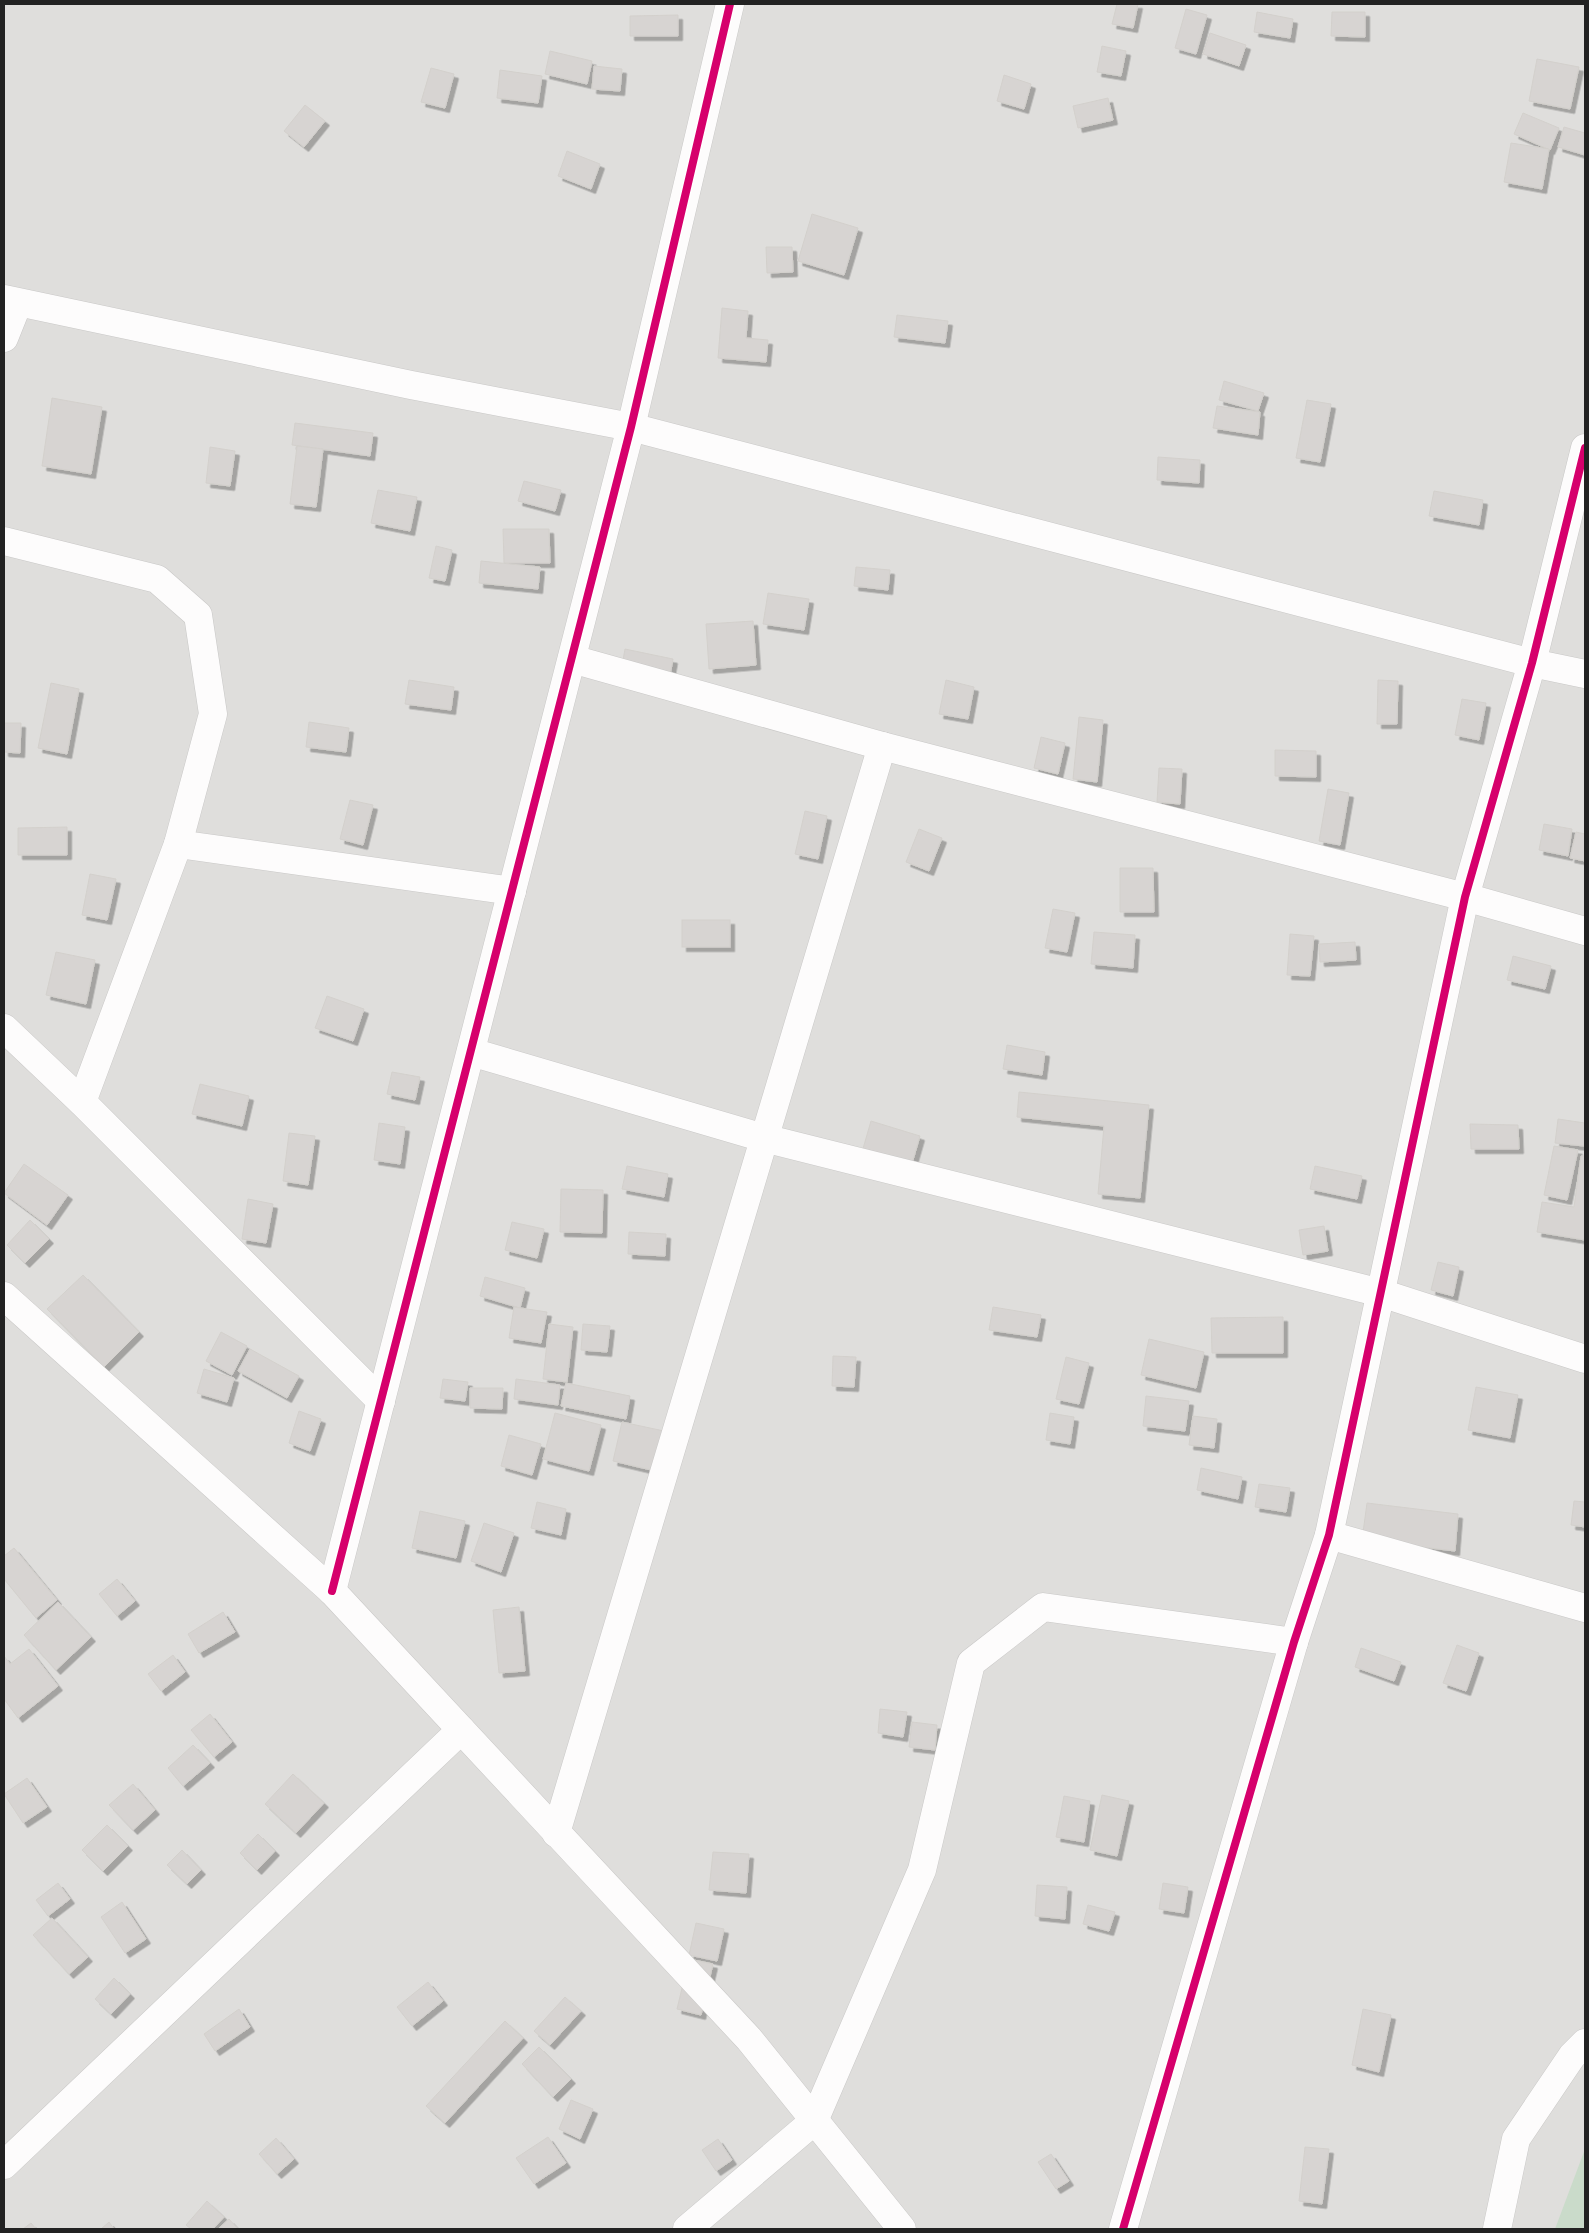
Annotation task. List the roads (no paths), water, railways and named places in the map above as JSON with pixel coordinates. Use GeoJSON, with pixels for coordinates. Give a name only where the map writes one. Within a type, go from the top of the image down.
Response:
{"type":"FeatureCollection","features":[{"type":"Feature","properties":{"kind":"street"},"geometry":{"type":"LineString","coordinates":[[332,1591],[631,428],[730,4]]}},
{"type":"Feature","properties":{"kind":"street"},"geometry":{"type":"LineString","coordinates":[[4,338],[11,301],[411,385],[631,428],[1532,663],[1585,674]]}},
{"type":"Feature","properties":{"kind":"street"},"geometry":{"type":"LineString","coordinates":[[1123,2229],[1294,1642],[1329,1535],[1465,897],[1532,663],[1585,448]]}},
{"type":"Feature","properties":{"kind":"street"},"geometry":{"type":"LineString","coordinates":[[4,540],[157,579],[198,615],[213,714],[178,844],[82,1102]]}},
{"type":"Feature","properties":{"kind":"street"},"geometry":{"type":"LineString","coordinates":[[572,659],[882,746],[1465,897],[1585,930]]}},
{"type":"Feature","properties":{"kind":"street"},"geometry":{"type":"LineString","coordinates":[[556,1833],[882,746]]}},
{"type":"Feature","properties":{"kind":"street"},"geometry":{"type":"LineString","coordinates":[[178,844],[512,891]]}},
{"type":"Feature","properties":{"kind":"street"},"geometry":{"type":"LineString","coordinates":[[4,1028],[82,1102],[381,1401]]}},
{"type":"Feature","properties":{"kind":"street"},"geometry":{"type":"LineString","coordinates":[[471,1052],[764,1138],[1381,1293],[1585,1359]]}},
{"type":"Feature","properties":{"kind":"street"},"geometry":{"type":"LineString","coordinates":[[4,1296],[332,1591],[749,2039],[902,2229]]}},
{"type":"Feature","properties":{"kind":"street"},"geometry":{"type":"LineString","coordinates":[[1329,1535],[1585,1608]]}},
{"type":"Feature","properties":{"kind":"street"},"geometry":{"type":"LineString","coordinates":[[687,2229],[814,2120],[922,1870],[971,1663],[1043,1607],[1294,1642]]}},
{"type":"Feature","properties":{"kind":"street"},"geometry":{"type":"LineString","coordinates":[[4,2165],[461,1730]]}},
{"type":"Feature","properties":{"kind":"street"},"geometry":{"type":"LineString","coordinates":[[1497,2229],[1516,2139],[1572,2056],[1585,2043]]}}]}
